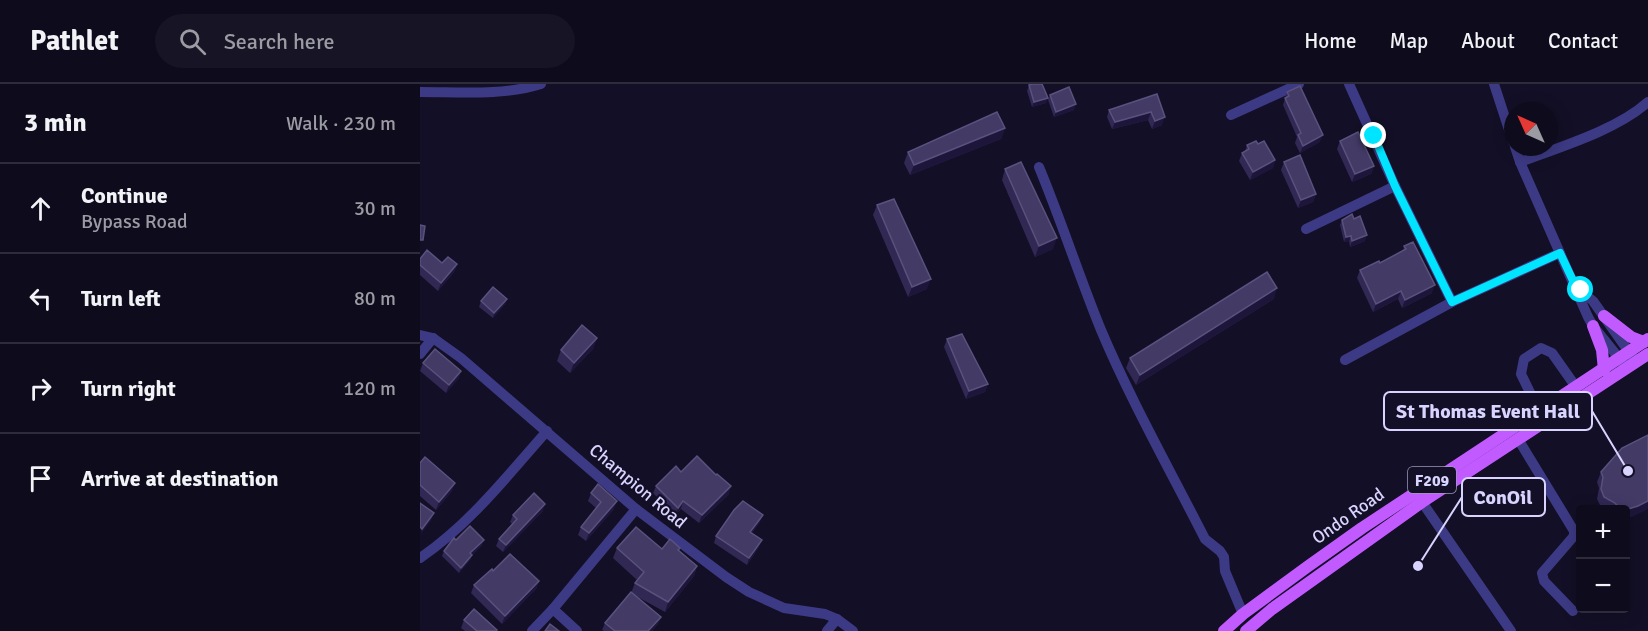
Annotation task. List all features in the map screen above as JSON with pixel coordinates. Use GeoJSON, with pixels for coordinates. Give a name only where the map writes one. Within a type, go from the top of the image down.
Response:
{"type":"FeatureCollection","features":[{"type":"Feature","properties":{"kind":"main road"},"geometry":{"type":"LineString","coordinates":[[1604,316],[1631,337],[1647,345]]}},
{"type":"Feature","properties":{"kind":"main road"},"geometry":{"type":"LineString","coordinates":[[1593,326],[1602,350],[1604,370]]}},
{"type":"Feature","properties":{"kind":"main road","name":"Ondo Road"},"geometry":{"type":"LineString","coordinates":[[1246,631],[1272,609],[1370,539],[1422,502],[1518,440],[1647,345]]}},
{"type":"Feature","properties":{"kind":"main road","name":"Ondo Road"},"geometry":{"type":"LineString","coordinates":[[1224,631],[1243,614],[1307,567],[1419,489],[1576,387],[1604,370],[1628,360]]}},
{"type":"Feature","properties":{"kind":"main road"},"geometry":{"type":"LineString","coordinates":[[1362,528],[1370,539]]}},
{"type":"Feature","properties":{"kind":"street"},"geometry":{"type":"LineString","coordinates":[[420,92],[477,93],[507,91],[541,84]]}},
{"type":"Feature","properties":{"kind":"street"},"geometry":{"type":"LineString","coordinates":[[1231,115],[1299,84]]}},
{"type":"Feature","properties":{"kind":"street"},"geometry":{"type":"LineString","coordinates":[[1349,84],[1395,186],[1452,302]]}},
{"type":"Feature","properties":{"kind":"street"},"geometry":{"type":"LineString","coordinates":[[1494,84],[1504,115]]}},
{"type":"Feature","properties":{"kind":"street"},"geometry":{"type":"LineString","coordinates":[[1520,162],[1616,124],[1648,102]]}},
{"type":"Feature","properties":{"kind":"street"},"geometry":{"type":"LineString","coordinates":[[1518,156],[1593,326],[1628,360]]}},
{"type":"Feature","properties":{"kind":"street"},"geometry":{"type":"LineString","coordinates":[[1039,167],[1105,339],[1205,538],[1224,557],[1226,571],[1243,614]]}},
{"type":"Feature","properties":{"kind":"street"},"geometry":{"type":"LineString","coordinates":[[1306,229],[1395,186]]}},
{"type":"Feature","properties":{"kind":"street"},"geometry":{"type":"LineString","coordinates":[[1345,360],[1452,302],[1560,253]]}},
{"type":"Feature","properties":{"kind":"street"},"geometry":{"type":"LineString","coordinates":[[1576,287],[1588,295],[1604,316],[1628,360]]}},
{"type":"Feature","properties":{"kind":"street","name":"Champion Road"},"geometry":{"type":"LineString","coordinates":[[420,335],[433,338],[461,358],[636,509],[726,577],[749,592],[784,608],[825,614],[837,619],[853,631]]}},
{"type":"Feature","properties":{"kind":"street"},"geometry":{"type":"LineString","coordinates":[[420,354],[433,338]]}},
{"type":"Feature","properties":{"kind":"street"},"geometry":{"type":"LineString","coordinates":[[1539,411],[1521,374],[1524,359],[1541,348],[1546,349],[1552,353],[1576,387]]}},
{"type":"Feature","properties":{"kind":"street"},"geometry":{"type":"LineString","coordinates":[[420,558],[450,535],[490,495],[547,431]]}},
{"type":"Feature","properties":{"kind":"street"},"geometry":{"type":"LineString","coordinates":[[1518,440],[1574,531],[1574,536],[1542,573],[1544,581],[1573,611]]}},
{"type":"Feature","properties":{"kind":"street"},"geometry":{"type":"LineString","coordinates":[[1422,502],[1511,631]]}},
{"type":"Feature","properties":{"kind":"street"},"geometry":{"type":"LineString","coordinates":[[532,631],[554,609],[636,509]]}},
{"type":"Feature","properties":{"kind":"street"},"geometry":{"type":"LineString","coordinates":[[554,609],[577,631]]}},
{"type":"Feature","properties":{"kind":"street"},"geometry":{"type":"LineString","coordinates":[[827,631],[837,619]]}},
{"type":"Feature","properties":{"kind":"building"},"geometry":{"type":"Polygon","coordinates":[[[1042,84],[1048,98],[1034,102],[1029,85],[1042,84]]]}},
{"type":"Feature","properties":{"kind":"building"},"geometry":{"type":"Polygon","coordinates":[[[1300,86],[1323,135],[1303,146],[1298,135],[1301,133],[1285,98],[1289,96],[1287,92],[1300,86]]]}},
{"type":"Feature","properties":{"kind":"building"},"geometry":{"type":"Polygon","coordinates":[[[1069,87],[1076,104],[1056,112],[1050,95],[1069,87]]]}},
{"type":"Feature","properties":{"kind":"building"},"geometry":{"type":"Polygon","coordinates":[[[1157,94],[1165,117],[1155,121],[1151,112],[1115,122],[1109,110],[1157,94]]]}},
{"type":"Feature","properties":{"kind":"building"},"geometry":{"type":"Polygon","coordinates":[[[997,112],[1005,128],[914,165],[908,152],[997,112]]]}},
{"type":"Feature","properties":{"kind":"building"},"geometry":{"type":"Polygon","coordinates":[[[1358,132],[1374,166],[1355,174],[1340,141],[1358,132]]]}},
{"type":"Feature","properties":{"kind":"building"},"geometry":{"type":"Polygon","coordinates":[[[1256,141],[1258,144],[1264,141],[1275,160],[1253,172],[1242,153],[1249,149],[1247,145],[1256,141]]]}},
{"type":"Feature","properties":{"kind":"building"},"geometry":{"type":"Polygon","coordinates":[[[1300,155],[1316,194],[1301,200],[1284,162],[1300,155]]]}},
{"type":"Feature","properties":{"kind":"building"},"geometry":{"type":"Polygon","coordinates":[[[1021,162],[1057,238],[1039,246],[1005,169],[1021,162]]]}},
{"type":"Feature","properties":{"kind":"building"},"geometry":{"type":"Polygon","coordinates":[[[894,199],[931,279],[912,287],[877,205],[894,199]]]}},
{"type":"Feature","properties":{"kind":"building"},"geometry":{"type":"Polygon","coordinates":[[[1352,214],[1354,219],[1360,216],[1367,235],[1352,241],[1351,236],[1346,237],[1342,220],[1352,214]]]}},
{"type":"Feature","properties":{"kind":"building"},"geometry":{"type":"Polygon","coordinates":[[[420,225],[425,226],[423,240],[420,240],[420,225]]]}},
{"type":"Feature","properties":{"kind":"building"},"geometry":{"type":"Polygon","coordinates":[[[1413,242],[1435,285],[1405,300],[1401,291],[1376,304],[1360,270],[1379,261],[1380,263],[1406,249],[1404,246],[1413,242]]]}},
{"type":"Feature","properties":{"kind":"building"},"geometry":{"type":"Polygon","coordinates":[[[427,250],[442,263],[448,257],[457,264],[441,283],[420,265],[420,259],[427,250]]]}},
{"type":"Feature","properties":{"kind":"building"},"geometry":{"type":"Polygon","coordinates":[[[1267,272],[1277,288],[1140,375],[1130,358],[1267,272]]]}},
{"type":"Feature","properties":{"kind":"building"},"geometry":{"type":"Polygon","coordinates":[[[493,287],[507,299],[494,313],[481,301],[493,287]]]}},
{"type":"Feature","properties":{"kind":"building"},"geometry":{"type":"Polygon","coordinates":[[[582,325],[597,338],[574,363],[561,350],[582,325]]]}},
{"type":"Feature","properties":{"kind":"building"},"geometry":{"type":"Polygon","coordinates":[[[962,334],[988,384],[969,391],[947,339],[962,334]]]}},
{"type":"Feature","properties":{"kind":"building"},"geometry":{"type":"Polygon","coordinates":[[[435,349],[461,371],[449,385],[423,363],[435,349]]]}},
{"type":"Feature","properties":{"kind":"building"},"geometry":{"type":"Polygon","coordinates":[[[1648,435],[1648,501],[1630,508],[1630,505],[1617,505],[1604,497],[1601,489],[1603,477],[1601,472],[1622,448],[1648,435]]]}},
{"type":"Feature","properties":{"kind":"building"},"geometry":{"type":"Polygon","coordinates":[[[697,456],[731,486],[702,515],[683,501],[678,508],[656,486],[676,466],[681,472],[697,456]]]}},
{"type":"Feature","properties":{"kind":"building"},"geometry":{"type":"Polygon","coordinates":[[[425,457],[455,483],[439,502],[420,485],[420,463],[425,457]]]}},
{"type":"Feature","properties":{"kind":"building"},"geometry":{"type":"Polygon","coordinates":[[[598,484],[617,501],[589,533],[581,527],[601,502],[591,493],[598,484]]]}},
{"type":"Feature","properties":{"kind":"building"},"geometry":{"type":"Polygon","coordinates":[[[534,493],[545,504],[506,545],[499,539],[517,519],[513,515],[534,493]]]}},
{"type":"Feature","properties":{"kind":"building"},"geometry":{"type":"Polygon","coordinates":[[[743,501],[763,515],[750,532],[762,540],[749,558],[716,536],[743,501]]]}},
{"type":"Feature","properties":{"kind":"building"},"geometry":{"type":"Polygon","coordinates":[[[420,503],[434,513],[422,529],[420,527],[420,503]]]}},
{"type":"Feature","properties":{"kind":"building"},"geometry":{"type":"Polygon","coordinates":[[[470,526],[484,540],[470,553],[472,555],[461,568],[444,551],[454,538],[456,540],[470,526]]]}},
{"type":"Feature","properties":{"kind":"building"},"geometry":{"type":"Polygon","coordinates":[[[636,527],[662,549],[670,539],[680,548],[678,550],[697,566],[668,602],[635,583],[644,572],[617,548],[636,527]]]}},
{"type":"Feature","properties":{"kind":"building"},"geometry":{"type":"Polygon","coordinates":[[[510,554],[539,581],[505,616],[474,585],[510,554]]]}},
{"type":"Feature","properties":{"kind":"building"},"geometry":{"type":"Polygon","coordinates":[[[631,592],[661,617],[648,631],[615,631],[605,623],[631,592]]]}},
{"type":"Feature","properties":{"kind":"building"},"geometry":{"type":"Polygon","coordinates":[[[474,609],[497,630],[477,631],[464,620],[474,609]]]}},
{"type":"Feature","properties":{"kind":"building"},"geometry":{"type":"Polygon","coordinates":[[[550,624],[559,631],[545,631],[550,624]]]}},
{"type":"Feature","properties":{"kind":"place","name":"St Thomas Event Hall"},"geometry":{"type":"Point","coordinates":[1628,471]}},
{"type":"Feature","properties":{"kind":"place","name":"ConOil"},"geometry":{"type":"Point","coordinates":[1418,566]}},
{"type":"Feature","properties":{"kind":"route"},"geometry":{"type":"LineString","coordinates":[[1374,136],[1395,186],[1452,302],[1560,253],[1576,287],[1581,290]]}}]}
